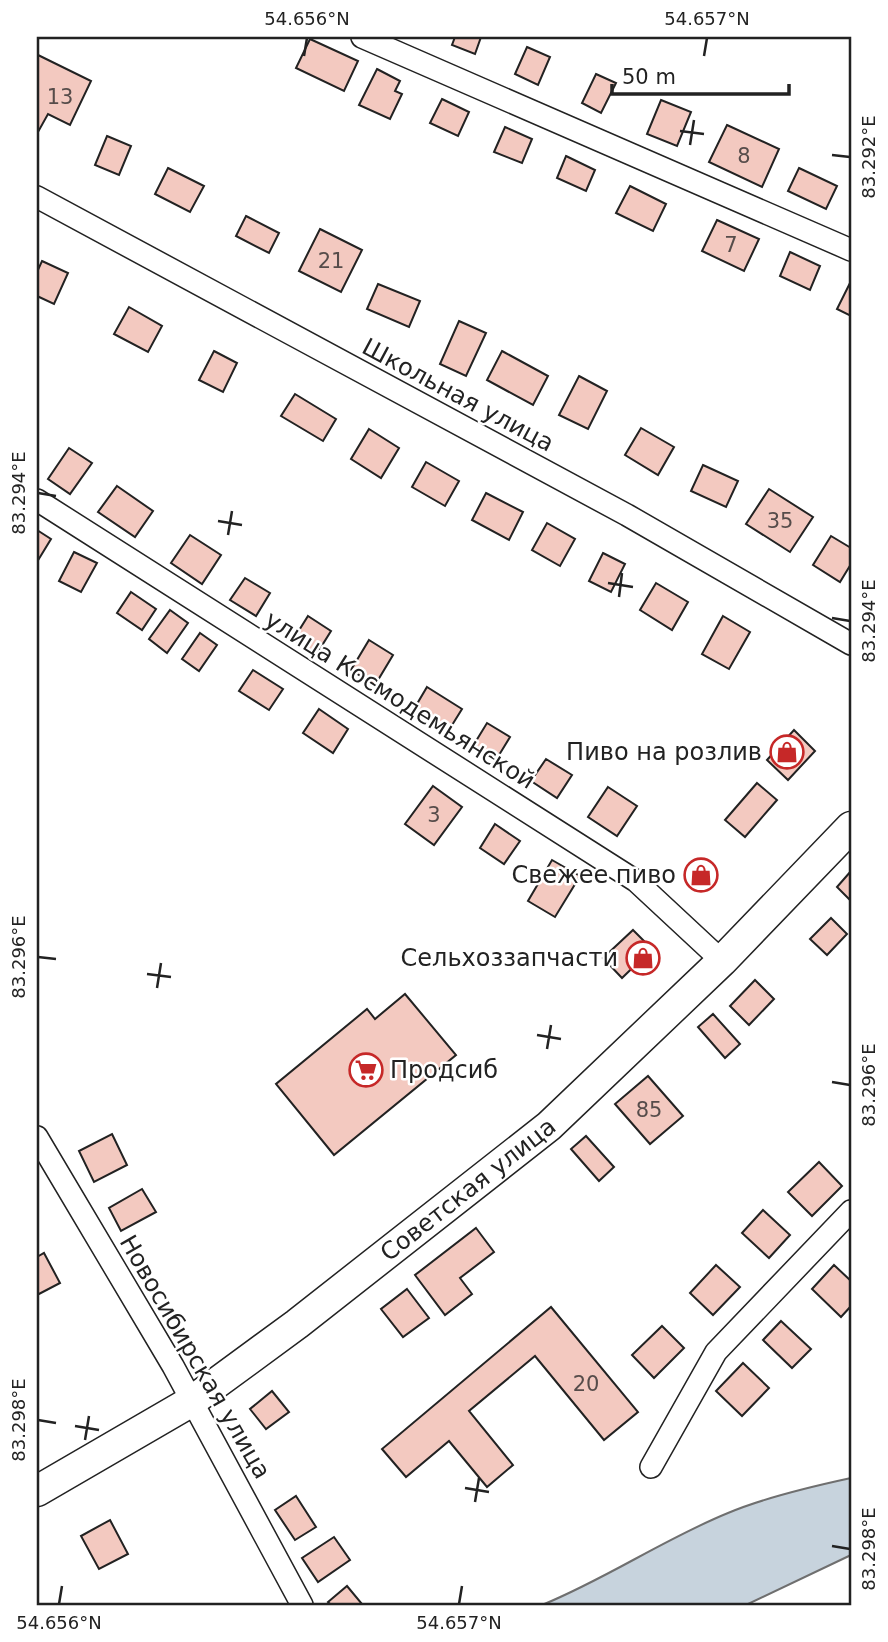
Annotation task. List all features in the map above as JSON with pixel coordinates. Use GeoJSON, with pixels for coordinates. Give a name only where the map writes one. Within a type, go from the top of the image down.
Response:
{"type":"FeatureCollection","features":[{"type":"Feature","properties":{"kind":"main road","name":"Советская улица"},"geometry":{"type":"LineString","coordinates":[[37,1491],[192,1401],[297,1324],[549,1126],[722,961],[851,827]]}},
{"type":"Feature","properties":{"kind":"street"},"geometry":{"type":"LineString","coordinates":[[362,37],[851,250]]}},
{"type":"Feature","properties":{"kind":"street","name":"Школьная улица"},"geometry":{"type":"LineString","coordinates":[[37,197],[628,515],[851,644]]}},
{"type":"Feature","properties":{"kind":"street","name":"улица Космодемьянской"},"geometry":{"type":"LineString","coordinates":[[37,500],[636,881],[722,961]]}},
{"type":"Feature","properties":{"kind":"street","name":"Новосибирская улица"},"geometry":{"type":"LineString","coordinates":[[37,1137],[192,1401],[302,1605]]}},
{"type":"Feature","properties":{"kind":"street"},"geometry":{"type":"LineString","coordinates":[[651,1466],[716,1352],[851,1212]]}},
{"type":"Feature","properties":{"kind":"shaded area"},"geometry":{"type":"Polygon","coordinates":[[[851,1478],[851,1555],[746,1605],[542,1605],[728,1513],[773,1497],[851,1478]]]}},
{"type":"Feature","properties":{"kind":"building"},"geometry":{"type":"Polygon","coordinates":[[[455,37],[481,37],[475,54],[452,45],[455,37]]]}},
{"type":"Feature","properties":{"kind":"building"},"geometry":{"type":"Polygon","coordinates":[[[310,39],[358,61],[344,91],[296,68],[310,39]]]}},
{"type":"Feature","properties":{"kind":"building"},"geometry":{"type":"Polygon","coordinates":[[[527,47],[550,57],[538,85],[515,74],[527,47]]]}},
{"type":"Feature","properties":{"kind":"building"},"geometry":{"type":"Polygon","coordinates":[[[38,55],[91,81],[70,125],[48,114],[38,132],[38,55]]]}},
{"type":"Feature","properties":{"kind":"building"},"geometry":{"type":"Polygon","coordinates":[[[377,69],[400,81],[395,91],[402,94],[390,119],[359,105],[377,69]]]}},
{"type":"Feature","properties":{"kind":"building"},"geometry":{"type":"Polygon","coordinates":[[[596,74],[616,83],[601,113],[582,103],[596,74]]]}},
{"type":"Feature","properties":{"kind":"building"},"geometry":{"type":"Polygon","coordinates":[[[442,99],[469,112],[458,136],[430,123],[442,99]]]}},
{"type":"Feature","properties":{"kind":"building"},"geometry":{"type":"Polygon","coordinates":[[[661,100],[691,112],[677,146],[647,134],[661,100]]]}},
{"type":"Feature","properties":{"kind":"building"},"geometry":{"type":"Polygon","coordinates":[[[727,125],[779,149],[762,187],[709,162],[727,125]]]}},
{"type":"Feature","properties":{"kind":"building"},"geometry":{"type":"Polygon","coordinates":[[[505,127],[532,139],[522,163],[494,152],[505,127]]]}},
{"type":"Feature","properties":{"kind":"building"},"geometry":{"type":"Polygon","coordinates":[[[107,136],[131,146],[119,175],[95,165],[107,136]]]}},
{"type":"Feature","properties":{"kind":"building"},"geometry":{"type":"Polygon","coordinates":[[[566,156],[595,170],[586,191],[557,178],[566,156]]]}},
{"type":"Feature","properties":{"kind":"building"},"geometry":{"type":"Polygon","coordinates":[[[168,168],[204,186],[190,212],[155,194],[168,168]]]}},
{"type":"Feature","properties":{"kind":"building"},"geometry":{"type":"Polygon","coordinates":[[[799,168],[837,186],[826,209],[788,191],[799,168]]]}},
{"type":"Feature","properties":{"kind":"building"},"geometry":{"type":"Polygon","coordinates":[[[630,186],[666,204],[653,231],[616,213],[630,186]]]}},
{"type":"Feature","properties":{"kind":"building"},"geometry":{"type":"Polygon","coordinates":[[[246,216],[279,233],[269,253],[236,236],[246,216]]]}},
{"type":"Feature","properties":{"kind":"building"},"geometry":{"type":"Polygon","coordinates":[[[717,220],[759,239],[744,271],[702,251],[717,220]]]}},
{"type":"Feature","properties":{"kind":"building"},"geometry":{"type":"Polygon","coordinates":[[[320,229],[362,250],[341,292],[299,271],[320,229]]]}},
{"type":"Feature","properties":{"kind":"building"},"geometry":{"type":"Polygon","coordinates":[[[790,252],[820,266],[810,290],[780,276],[790,252]]]}},
{"type":"Feature","properties":{"kind":"building"},"geometry":{"type":"Polygon","coordinates":[[[42,261],[68,273],[54,304],[37,296],[37,272],[42,261]]]}},
{"type":"Feature","properties":{"kind":"building"},"geometry":{"type":"Polygon","coordinates":[[[851,281],[851,316],[837,309],[851,281]]]}},
{"type":"Feature","properties":{"kind":"building"},"geometry":{"type":"Polygon","coordinates":[[[378,284],[420,301],[409,327],[367,309],[378,284]]]}},
{"type":"Feature","properties":{"kind":"building"},"geometry":{"type":"Polygon","coordinates":[[[129,307],[162,326],[148,352],[114,334],[129,307]]]}},
{"type":"Feature","properties":{"kind":"building"},"geometry":{"type":"Polygon","coordinates":[[[459,321],[486,333],[466,376],[440,364],[459,321]]]}},
{"type":"Feature","properties":{"kind":"building"},"geometry":{"type":"Polygon","coordinates":[[[214,351],[237,363],[223,392],[199,380],[214,351]]]}},
{"type":"Feature","properties":{"kind":"building"},"geometry":{"type":"Polygon","coordinates":[[[502,351],[548,376],[533,405],[487,380],[502,351]]]}},
{"type":"Feature","properties":{"kind":"building"},"geometry":{"type":"Polygon","coordinates":[[[579,376],[607,391],[588,429],[559,415],[579,376]]]}},
{"type":"Feature","properties":{"kind":"building"},"geometry":{"type":"Polygon","coordinates":[[[295,394],[336,419],[323,441],[281,416],[295,394]]]}},
{"type":"Feature","properties":{"kind":"building"},"geometry":{"type":"Polygon","coordinates":[[[641,428],[674,447],[658,475],[625,455],[641,428]]]}},
{"type":"Feature","properties":{"kind":"building"},"geometry":{"type":"Polygon","coordinates":[[[369,429],[399,448],[381,478],[351,459],[369,429]]]}},
{"type":"Feature","properties":{"kind":"building"},"geometry":{"type":"Polygon","coordinates":[[[69,448],[92,463],[70,494],[48,479],[69,448]]]}},
{"type":"Feature","properties":{"kind":"building"},"geometry":{"type":"Polygon","coordinates":[[[426,462],[459,481],[445,506],[412,487],[426,462]]]}},
{"type":"Feature","properties":{"kind":"building"},"geometry":{"type":"Polygon","coordinates":[[[703,465],[738,481],[726,507],[691,491],[703,465]]]}},
{"type":"Feature","properties":{"kind":"building"},"geometry":{"type":"Polygon","coordinates":[[[117,486],[153,511],[135,537],[98,512],[117,486]]]}},
{"type":"Feature","properties":{"kind":"building"},"geometry":{"type":"Polygon","coordinates":[[[769,489],[813,517],[790,552],[746,524],[769,489]]]}},
{"type":"Feature","properties":{"kind":"building"},"geometry":{"type":"Polygon","coordinates":[[[486,493],[523,512],[509,540],[472,520],[486,493]]]}},
{"type":"Feature","properties":{"kind":"building"},"geometry":{"type":"Polygon","coordinates":[[[547,523],[575,539],[560,566],[532,550],[547,523]]]}},
{"type":"Feature","properties":{"kind":"building"},"geometry":{"type":"Polygon","coordinates":[[[37,530],[51,539],[37,562],[37,530]]]}},
{"type":"Feature","properties":{"kind":"building"},"geometry":{"type":"Polygon","coordinates":[[[190,535],[221,555],[202,584],[171,563],[190,535]]]}},
{"type":"Feature","properties":{"kind":"building"},"geometry":{"type":"Polygon","coordinates":[[[831,536],[851,548],[851,564],[840,582],[813,565],[831,536]]]}},
{"type":"Feature","properties":{"kind":"building"},"geometry":{"type":"Polygon","coordinates":[[[74,552],[97,563],[81,592],[59,581],[74,552]]]}},
{"type":"Feature","properties":{"kind":"building"},"geometry":{"type":"Polygon","coordinates":[[[603,553],[625,564],[611,592],[589,581],[603,553]]]}},
{"type":"Feature","properties":{"kind":"building"},"geometry":{"type":"Polygon","coordinates":[[[245,578],[270,593],[256,616],[230,600],[245,578]]]}},
{"type":"Feature","properties":{"kind":"building"},"geometry":{"type":"Polygon","coordinates":[[[656,583],[688,602],[672,630],[640,610],[656,583]]]}},
{"type":"Feature","properties":{"kind":"building"},"geometry":{"type":"Polygon","coordinates":[[[131,592],[156,609],[142,630],[117,613],[131,592]]]}},
{"type":"Feature","properties":{"kind":"building"},"geometry":{"type":"Polygon","coordinates":[[[170,610],[188,623],[167,653],[149,639],[170,610]]]}},
{"type":"Feature","properties":{"kind":"building"},"geometry":{"type":"Polygon","coordinates":[[[308,616],[331,631],[316,655],[293,640],[308,616]]]}},
{"type":"Feature","properties":{"kind":"building"},"geometry":{"type":"Polygon","coordinates":[[[723,616],[750,632],[729,669],[702,654],[723,616]]]}},
{"type":"Feature","properties":{"kind":"building"},"geometry":{"type":"Polygon","coordinates":[[[200,633],[217,645],[199,671],[182,659],[200,633]]]}},
{"type":"Feature","properties":{"kind":"building"},"geometry":{"type":"Polygon","coordinates":[[[369,640],[393,655],[375,685],[351,670],[369,640]]]}},
{"type":"Feature","properties":{"kind":"building"},"geometry":{"type":"Polygon","coordinates":[[[253,670],[283,689],[269,710],[239,691],[253,670]]]}},
{"type":"Feature","properties":{"kind":"building"},"geometry":{"type":"Polygon","coordinates":[[[427,687],[462,709],[449,730],[414,709],[427,687]]]}},
{"type":"Feature","properties":{"kind":"building"},"geometry":{"type":"Polygon","coordinates":[[[319,709],[348,729],[333,753],[303,733],[319,709]]]}},
{"type":"Feature","properties":{"kind":"building"},"geometry":{"type":"Polygon","coordinates":[[[487,723],[510,737],[496,760],[473,746],[487,723]]]}},
{"type":"Feature","properties":{"kind":"building"},"geometry":{"type":"Polygon","coordinates":[[[794,730],[815,751],[788,780],[767,760],[794,730]]]}},
{"type":"Feature","properties":{"kind":"building"},"geometry":{"type":"Polygon","coordinates":[[[546,759],[572,775],[557,798],[531,781],[546,759]]]}},
{"type":"Feature","properties":{"kind":"building"},"geometry":{"type":"Polygon","coordinates":[[[757,783],[777,800],[745,837],[725,820],[757,783]]]}},
{"type":"Feature","properties":{"kind":"building"},"geometry":{"type":"Polygon","coordinates":[[[433,786],[462,807],[434,845],[405,824],[433,786]]]}},
{"type":"Feature","properties":{"kind":"building"},"geometry":{"type":"Polygon","coordinates":[[[608,787],[637,806],[617,836],[588,817],[608,787]]]}},
{"type":"Feature","properties":{"kind":"building"},"geometry":{"type":"Polygon","coordinates":[[[495,824],[520,841],[504,864],[480,848],[495,824]]]}},
{"type":"Feature","properties":{"kind":"building"},"geometry":{"type":"Polygon","coordinates":[[[552,860],[580,876],[555,917],[528,901],[552,860]]]}},
{"type":"Feature","properties":{"kind":"building"},"geometry":{"type":"Polygon","coordinates":[[[851,871],[851,901],[837,887],[851,871]]]}},
{"type":"Feature","properties":{"kind":"building"},"geometry":{"type":"Polygon","coordinates":[[[831,918],[847,934],[827,955],[810,939],[831,918]]]}},
{"type":"Feature","properties":{"kind":"building"},"geometry":{"type":"Polygon","coordinates":[[[633,930],[652,949],[622,978],[603,958],[633,930]]]}},
{"type":"Feature","properties":{"kind":"building"},"geometry":{"type":"Polygon","coordinates":[[[755,980],[774,999],[749,1025],[730,1006],[755,980]]]}},
{"type":"Feature","properties":{"kind":"building","name":"Продсиб"},"geometry":{"type":"Polygon","coordinates":[[[405,994],[456,1055],[334,1155],[276,1084],[367,1009],[375,1019],[405,994]]]}},
{"type":"Feature","properties":{"kind":"building"},"geometry":{"type":"Polygon","coordinates":[[[713,1014],[740,1044],[725,1058],[698,1027],[713,1014]]]}},
{"type":"Feature","properties":{"kind":"building"},"geometry":{"type":"Polygon","coordinates":[[[648,1076],[683,1116],[650,1144],[615,1104],[648,1076]]]}},
{"type":"Feature","properties":{"kind":"building"},"geometry":{"type":"Polygon","coordinates":[[[112,1134],[127,1165],[94,1182],[79,1151],[112,1134]]]}},
{"type":"Feature","properties":{"kind":"building"},"geometry":{"type":"Polygon","coordinates":[[[586,1136],[614,1167],[599,1181],[571,1149],[586,1136]]]}},
{"type":"Feature","properties":{"kind":"building"},"geometry":{"type":"Polygon","coordinates":[[[819,1162],[842,1186],[812,1216],[788,1192],[819,1162]]]}},
{"type":"Feature","properties":{"kind":"building"},"geometry":{"type":"Polygon","coordinates":[[[142,1189],[156,1212],[121,1231],[109,1208],[142,1189]]]}},
{"type":"Feature","properties":{"kind":"building"},"geometry":{"type":"Polygon","coordinates":[[[763,1210],[790,1235],[769,1258],[742,1233],[763,1210]]]}},
{"type":"Feature","properties":{"kind":"building"},"geometry":{"type":"Polygon","coordinates":[[[476,1228],[494,1252],[460,1278],[472,1294],[445,1315],[415,1275],[476,1228]]]}},
{"type":"Feature","properties":{"kind":"building"},"geometry":{"type":"Polygon","coordinates":[[[44,1253],[60,1283],[37,1295],[37,1257],[44,1253]]]}},
{"type":"Feature","properties":{"kind":"building"},"geometry":{"type":"Polygon","coordinates":[[[716,1265],[740,1287],[713,1315],[690,1293],[716,1265]]]}},
{"type":"Feature","properties":{"kind":"building"},"geometry":{"type":"Polygon","coordinates":[[[834,1265],[851,1281],[851,1306],[841,1317],[812,1289],[834,1265]]]}},
{"type":"Feature","properties":{"kind":"building"},"geometry":{"type":"Polygon","coordinates":[[[407,1289],[429,1318],[403,1337],[381,1309],[407,1289]]]}},
{"type":"Feature","properties":{"kind":"building"},"geometry":{"type":"Polygon","coordinates":[[[551,1307],[638,1412],[604,1440],[535,1356],[469,1411],[513,1465],[487,1487],[449,1441],[406,1477],[382,1449],[551,1307]]]}},
{"type":"Feature","properties":{"kind":"building"},"geometry":{"type":"Polygon","coordinates":[[[781,1321],[811,1349],[792,1368],[763,1340],[781,1321]]]}},
{"type":"Feature","properties":{"kind":"building"},"geometry":{"type":"Polygon","coordinates":[[[662,1326],[684,1348],[654,1378],[632,1355],[662,1326]]]}},
{"type":"Feature","properties":{"kind":"building"},"geometry":{"type":"Polygon","coordinates":[[[743,1363],[769,1388],[742,1416],[716,1391],[743,1363]]]}},
{"type":"Feature","properties":{"kind":"building"},"geometry":{"type":"Polygon","coordinates":[[[272,1391],[289,1412],[266,1429],[250,1409],[272,1391]]]}},
{"type":"Feature","properties":{"kind":"building"},"geometry":{"type":"Polygon","coordinates":[[[296,1496],[316,1527],[295,1540],[275,1510],[296,1496]]]}},
{"type":"Feature","properties":{"kind":"building"},"geometry":{"type":"Polygon","coordinates":[[[110,1520],[128,1554],[99,1569],[81,1536],[110,1520]]]}},
{"type":"Feature","properties":{"kind":"building"},"geometry":{"type":"Polygon","coordinates":[[[334,1537],[350,1560],[318,1582],[302,1558],[334,1537]]]}},
{"type":"Feature","properties":{"kind":"building"},"geometry":{"type":"Polygon","coordinates":[[[347,1586],[362,1604],[331,1605],[328,1602],[347,1586]]]}},
{"type":"Feature","properties":{"kind":"place","name":"Пиво на розлив"},"geometry":{"type":"Point","coordinates":[787,752]}},
{"type":"Feature","properties":{"kind":"place","name":"Свежее пиво"},"geometry":{"type":"Point","coordinates":[701,875]}},
{"type":"Feature","properties":{"kind":"place","name":"Сельхоззапчасти"},"geometry":{"type":"Point","coordinates":[643,958]}},
{"type":"Feature","properties":{"kind":"place","name":"Продсиб"},"geometry":{"type":"Point","coordinates":[366,1070]}}]}
